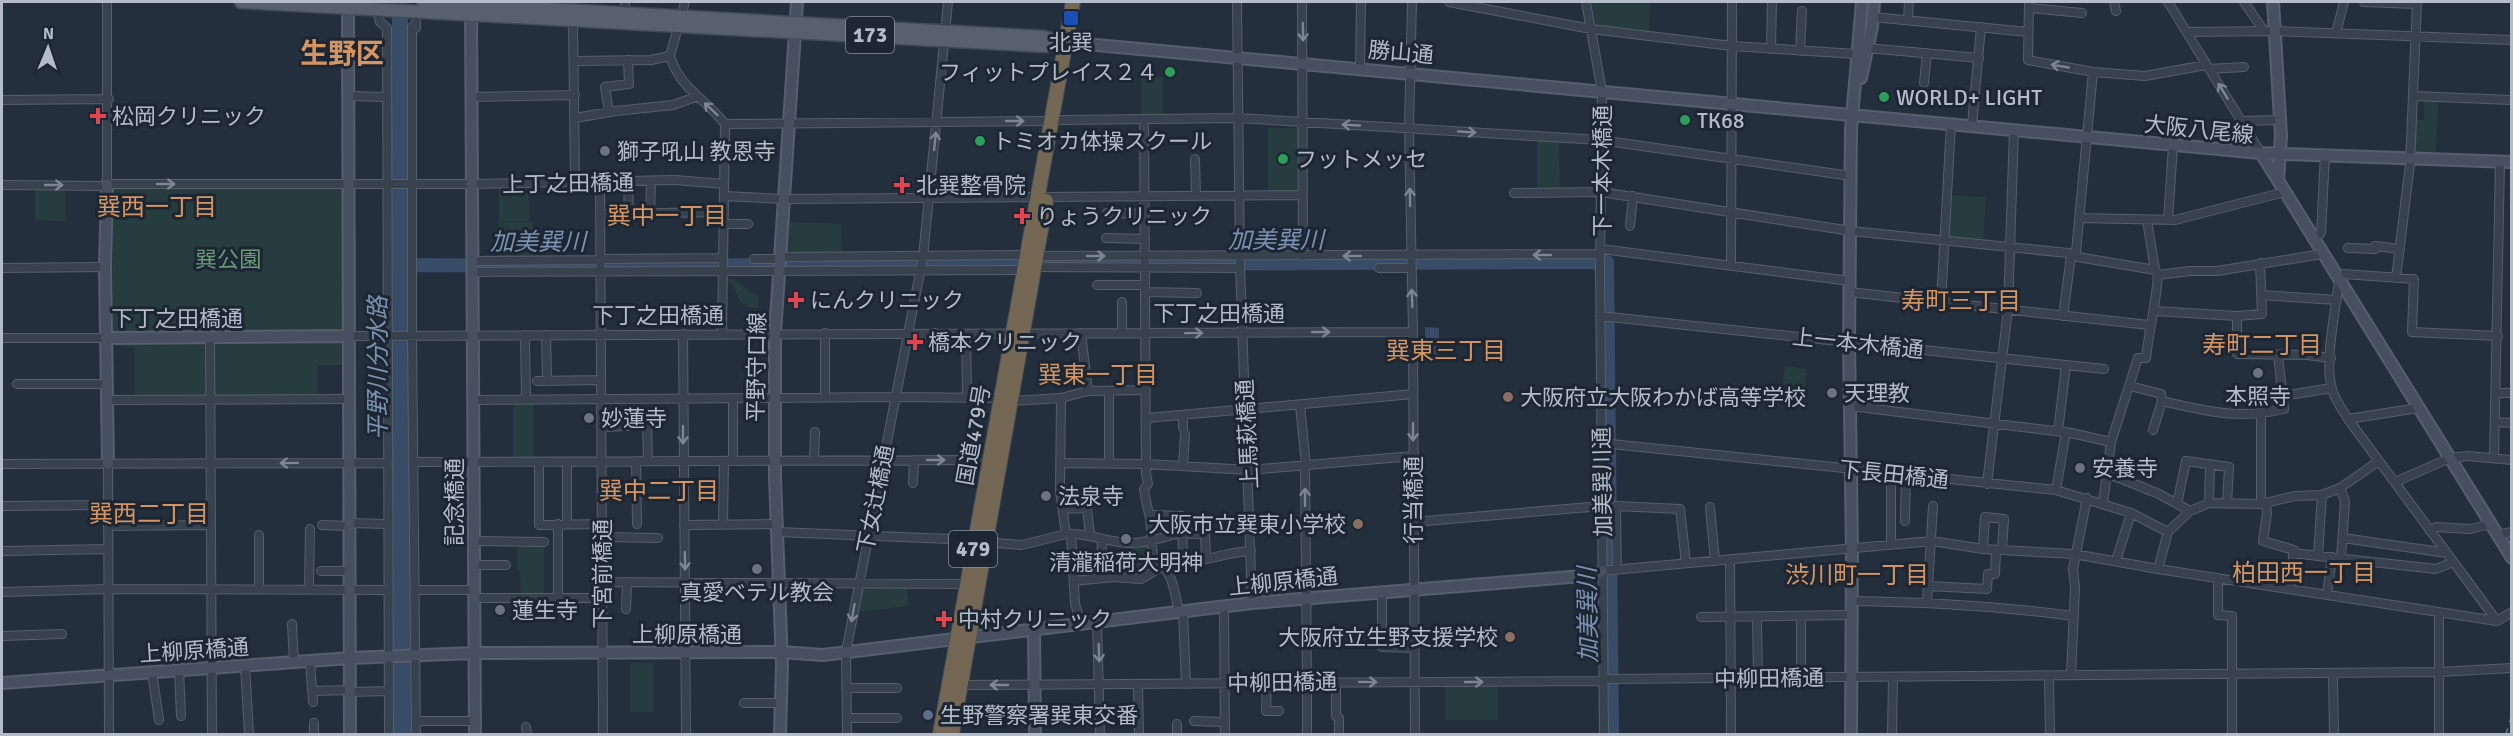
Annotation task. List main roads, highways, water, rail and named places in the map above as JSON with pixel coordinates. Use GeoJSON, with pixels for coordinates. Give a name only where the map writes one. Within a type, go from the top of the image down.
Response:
{"type":"FeatureCollection","features":[{"type":"Feature","properties":{"kind":"highway","name":"国道479号"},"geometry":{"type":"LineString","coordinates":[[1070,43],[1073,2]]}},
{"type":"Feature","properties":{"kind":"highway","name":"国道479号"},"geometry":{"type":"LineString","coordinates":[[940,735],[963,637],[1070,43],[1082,2]]}},
{"type":"Feature","properties":{"kind":"highway","name":"国道479号"},"geometry":{"type":"LineString","coordinates":[[952,735],[961,685],[967,584],[980,541]]}},
{"type":"Feature","properties":{"kind":"main road","name":"勝山通"},"geometry":{"type":"LineString","coordinates":[[240,2],[408,10],[471,7],[625,7],[679,20]]}},
{"type":"Feature","properties":{"kind":"main road","name":"勝山通"},"geometry":{"type":"LineString","coordinates":[[423,2],[573,20],[679,20],[945,35],[1045,46],[1070,43]]}},
{"type":"Feature","properties":{"kind":"water","name":"平野川分水路"},"geometry":{"type":"Polygon","coordinates":[[[392,2],[407,2],[408,18],[412,734],[392,734],[392,2]]]}},
{"type":"Feature","properties":{"kind":"water"},"geometry":{"type":"Polygon","coordinates":[[[1425,327],[1439,328],[1439,355],[1425,355],[1425,327]]]}},
{"type":"Feature","properties":{"kind":"waterway","name":"加美巽川"},"geometry":{"type":"LineString","coordinates":[[400,265],[1607,262],[1612,734]]}},
{"type":"Feature","properties":{"kind":"railway"},"geometry":{"type":"LineString","coordinates":[[2506,734],[2512,715]]}},
{"type":"Feature","properties":{"kind":"place","name":"北巽"},"geometry":{"type":"Point","coordinates":[1071,18]}},
{"type":"Feature","properties":{"kind":"place","name":"フィットプレイス２４"},"geometry":{"type":"Point","coordinates":[1170,72]}},
{"type":"Feature","properties":{"kind":"place","name":"WORLD+ LIGHT"},"geometry":{"type":"Point","coordinates":[1884,97]}},
{"type":"Feature","properties":{"kind":"place","name":"松岡クリニック"},"geometry":{"type":"Point","coordinates":[98,116]}},
{"type":"Feature","properties":{"kind":"place","name":"TK68"},"geometry":{"type":"Point","coordinates":[1685,120]}},
{"type":"Feature","properties":{"kind":"place","name":"トミオカ体操スクール"},"geometry":{"type":"Point","coordinates":[980,141]}},
{"type":"Feature","properties":{"kind":"place","name":"獅子吼山 教恩寺"},"geometry":{"type":"Point","coordinates":[605,151]}},
{"type":"Feature","properties":{"kind":"place","name":"フットメッセ"},"geometry":{"type":"Point","coordinates":[1283,159]}},
{"type":"Feature","properties":{"kind":"place","name":"北巽整骨院"},"geometry":{"type":"Point","coordinates":[902,185]}},
{"type":"Feature","properties":{"kind":"place","name":"りょうクリニック"},"geometry":{"type":"Point","coordinates":[1022,216]}},
{"type":"Feature","properties":{"kind":"place","name":"にんクリニック"},"geometry":{"type":"Point","coordinates":[796,300]}},
{"type":"Feature","properties":{"kind":"place","name":"橋本クリニック"},"geometry":{"type":"Point","coordinates":[915,342]}},
{"type":"Feature","properties":{"kind":"place","name":"本照寺"},"geometry":{"type":"Point","coordinates":[2258,373]}},
{"type":"Feature","properties":{"kind":"place","name":"天理教"},"geometry":{"type":"Point","coordinates":[1832,393]}},
{"type":"Feature","properties":{"kind":"place","name":"大阪府立大阪わかば高等学校"},"geometry":{"type":"Point","coordinates":[1508,397]}},
{"type":"Feature","properties":{"kind":"place","name":"妙蓮寺"},"geometry":{"type":"Point","coordinates":[589,418]}},
{"type":"Feature","properties":{"kind":"place","name":"安養寺"},"geometry":{"type":"Point","coordinates":[2080,468]}},
{"type":"Feature","properties":{"kind":"place","name":"法泉寺"},"geometry":{"type":"Point","coordinates":[1046,496]}},
{"type":"Feature","properties":{"kind":"place","name":"大阪市立巽東小学校"},"geometry":{"type":"Point","coordinates":[1358,524]}},
{"type":"Feature","properties":{"kind":"place","name":"清瀧稲荷大明神"},"geometry":{"type":"Point","coordinates":[1126,539]}},
{"type":"Feature","properties":{"kind":"place","name":"真愛ベテル教会"},"geometry":{"type":"Point","coordinates":[757,569]}},
{"type":"Feature","properties":{"kind":"place","name":"蓮生寺"},"geometry":{"type":"Point","coordinates":[500,610]}},
{"type":"Feature","properties":{"kind":"place","name":"中村クリニック"},"geometry":{"type":"Point","coordinates":[944,619]}},
{"type":"Feature","properties":{"kind":"place","name":"大阪府立生野支援学校"},"geometry":{"type":"Point","coordinates":[1510,637]}},
{"type":"Feature","properties":{"kind":"place","name":"生野警察署巽東交番"},"geometry":{"type":"Point","coordinates":[928,715]}},
{"type":"Feature","properties":{"kind":"district","name":"生野区"},"geometry":{"type":"Point","coordinates":[342,53]}},
{"type":"Feature","properties":{"kind":"district","name":"巽西一丁目"},"geometry":{"type":"Point","coordinates":[157,207]}},
{"type":"Feature","properties":{"kind":"district","name":"巽中一丁目"},"geometry":{"type":"Point","coordinates":[667,216]}},
{"type":"Feature","properties":{"kind":"district","name":"寿町三丁目"},"geometry":{"type":"Point","coordinates":[1961,301]}},
{"type":"Feature","properties":{"kind":"district","name":"寿町二丁目"},"geometry":{"type":"Point","coordinates":[2262,345]}},
{"type":"Feature","properties":{"kind":"district","name":"巽東三丁目"},"geometry":{"type":"Point","coordinates":[1446,351]}},
{"type":"Feature","properties":{"kind":"district","name":"巽東一丁目"},"geometry":{"type":"Point","coordinates":[1098,375]}},
{"type":"Feature","properties":{"kind":"district","name":"巽中二丁目"},"geometry":{"type":"Point","coordinates":[659,491]}},
{"type":"Feature","properties":{"kind":"district","name":"巽西二丁目"},"geometry":{"type":"Point","coordinates":[149,514]}},
{"type":"Feature","properties":{"kind":"district","name":"柏田西一丁目"},"geometry":{"type":"Point","coordinates":[2304,573]}},
{"type":"Feature","properties":{"kind":"district","name":"渋川町一丁目"},"geometry":{"type":"Point","coordinates":[1857,575]}},
{"type":"Feature","properties":{"kind":"park label","name":"巽公園"},"geometry":{"type":"Point","coordinates":[228,259]}}]}
